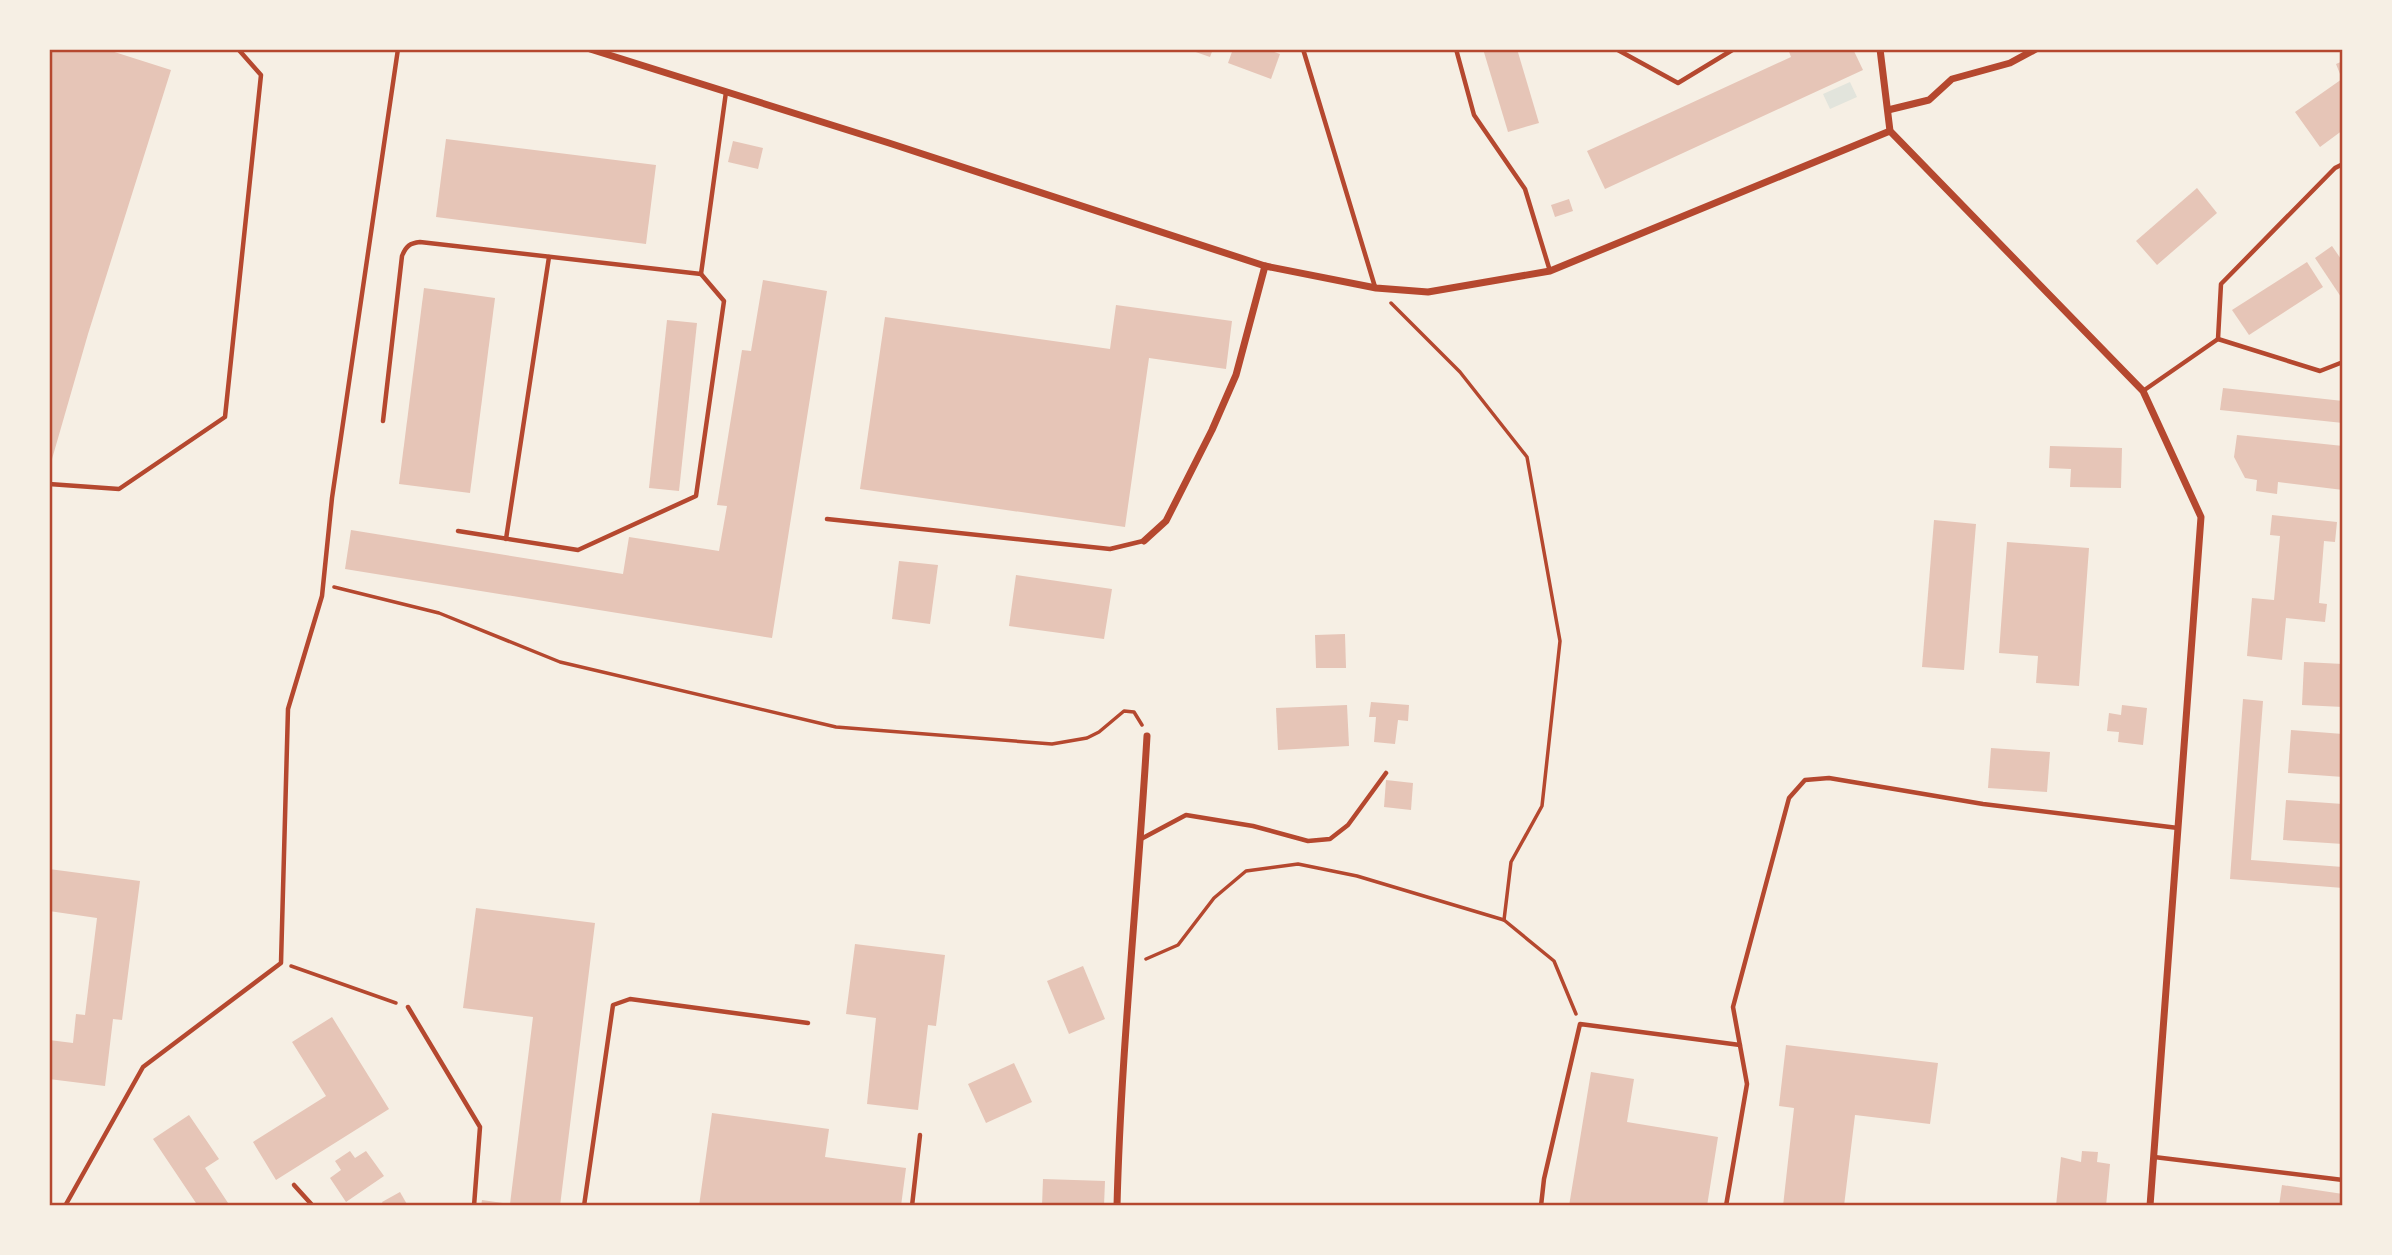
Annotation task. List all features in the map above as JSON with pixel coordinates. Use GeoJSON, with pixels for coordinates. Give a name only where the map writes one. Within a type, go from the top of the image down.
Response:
{"type":"FeatureCollection","features":[{"type":"Feature","properties":{"kind":"street"},"geometry":{"type":"LineString","coordinates":[[590,49],[1265,266],[1376,288],[1428,292],[1550,271],[1890,131]]}},
{"type":"Feature","properties":{"kind":"street"},"geometry":{"type":"LineString","coordinates":[[1880,49],[1890,131],[2143,391],[2201,517],[2150,1206]]}},
{"type":"Feature","properties":{"kind":"street"},"geometry":{"type":"LineString","coordinates":[[1888,110],[1929,100],[1952,79],[2010,63],[2036,49]]}},
{"type":"Feature","properties":{"kind":"street"},"geometry":{"type":"LineString","coordinates":[[1144,541],[1166,521],[1212,430],[1236,375],[1265,266]]}},
{"type":"Feature","properties":{"kind":"street"},"geometry":{"type":"LineString","coordinates":[[1117,1206],[1119,1110],[1147,736]]}},
{"type":"Feature","properties":{"kind":"lane"},"geometry":{"type":"LineString","coordinates":[[49,484],[119,489],[225,417],[261,75],[238,49]]}},
{"type":"Feature","properties":{"kind":"lane"},"geometry":{"type":"LineString","coordinates":[[65,1206],[143,1067],[281,963],[288,709],[322,596],[332,498],[398,49]]}},
{"type":"Feature","properties":{"kind":"lane"},"geometry":{"type":"LineString","coordinates":[[1303,49],[1376,288]]}},
{"type":"Feature","properties":{"kind":"lane"},"geometry":{"type":"LineString","coordinates":[[1456,49],[1474,114],[1525,189],[1550,271]]}},
{"type":"Feature","properties":{"kind":"lane"},"geometry":{"type":"LineString","coordinates":[[1616,49],[1678,83],[1734,49]]}},
{"type":"Feature","properties":{"kind":"lane"},"geometry":{"type":"LineString","coordinates":[[701,274],[726,92]]}},
{"type":"Feature","properties":{"kind":"lane"},"geometry":{"type":"LineString","coordinates":[[2218,339],[2221,284],[2335,168],[2343,164]]}},
{"type":"Feature","properties":{"kind":"lane"},"geometry":{"type":"LineString","coordinates":[[383,421],[402,256],[405,248],[412,243],[701,274],[724,301],[696,496],[578,550],[458,531]]}},
{"type":"Feature","properties":{"kind":"lane"},"geometry":{"type":"LineString","coordinates":[[506,539],[549,257]]}},
{"type":"Feature","properties":{"kind":"lane"},"geometry":{"type":"LineString","coordinates":[[2143,391],[2218,339]]}},
{"type":"Feature","properties":{"kind":"lane"},"geometry":{"type":"LineString","coordinates":[[2218,339],[2320,372],[2343,362]]}},
{"type":"Feature","properties":{"kind":"lane"},"geometry":{"type":"LineString","coordinates":[[827,519],[1110,549],[1144,541]]}},
{"type":"Feature","properties":{"kind":"lane"},"geometry":{"type":"LineString","coordinates":[[1141,839],[1186,815],[1253,826],[1308,841],[1330,839],[1348,825],[1386,773]]}},
{"type":"Feature","properties":{"kind":"lane"},"geometry":{"type":"LineString","coordinates":[[1726,1206],[1747,1084],[1733,1007],[1789,798],[1805,780],[1829,778],[1983,804],[2179,828]]}},
{"type":"Feature","properties":{"kind":"lane"},"geometry":{"type":"LineString","coordinates":[[584,1206],[613,1005],[630,999],[808,1023]]}},
{"type":"Feature","properties":{"kind":"lane"},"geometry":{"type":"LineString","coordinates":[[408,1007],[480,1127],[474,1206]]}},
{"type":"Feature","properties":{"kind":"lane"},"geometry":{"type":"LineString","coordinates":[[1541,1206],[1544,1179],[1580,1024],[1740,1045]]}},
{"type":"Feature","properties":{"kind":"lane"},"geometry":{"type":"LineString","coordinates":[[912,1206],[920,1135]]}},
{"type":"Feature","properties":{"kind":"lane"},"geometry":{"type":"LineString","coordinates":[[2154,1157],[2343,1180]]}},
{"type":"Feature","properties":{"kind":"lane"},"geometry":{"type":"LineString","coordinates":[[294,1185],[313,1206]]}},
{"type":"Feature","properties":{"kind":"path"},"geometry":{"type":"LineString","coordinates":[[1376,288],[1460,372],[1527,457],[1560,641],[1542,806],[1511,863],[1503,920]]}},
{"type":"Feature","properties":{"kind":"path"},"geometry":{"type":"LineString","coordinates":[[323,584],[439,613],[560,662],[836,727],[1052,744],[1087,738],[1129,710],[1134,712],[1147,736]]}},
{"type":"Feature","properties":{"kind":"path"},"geometry":{"type":"LineString","coordinates":[[1131,965],[1178,945],[1214,898],[1246,871],[1298,864],[1357,876],[1503,920],[1555,961],[1580,1024]]}},
{"type":"Feature","properties":{"kind":"path"},"geometry":{"type":"LineString","coordinates":[[281,963],[408,1007]]}},
{"type":"Feature","properties":{"kind":"shaded area"},"geometry":{"type":"Polygon","coordinates":[[[1850,82],[1857,97],[1830,109],[1823,94],[1850,82]]]}},
{"type":"Feature","properties":{"kind":"building"},"geometry":{"type":"Polygon","coordinates":[[[49,49],[105,49],[171,70],[88,334],[50,466],[49,49]]]}},
{"type":"Feature","properties":{"kind":"building"},"geometry":{"type":"Polygon","coordinates":[[[1187,49],[1213,49],[1210,57],[1187,49]]]}},
{"type":"Feature","properties":{"kind":"building"},"geometry":{"type":"Polygon","coordinates":[[[1233,49],[1266,49],[1280,54],[1271,79],[1228,63],[1233,49]]]}},
{"type":"Feature","properties":{"kind":"building"},"geometry":{"type":"Polygon","coordinates":[[[1483,49],[1517,49],[1539,123],[1508,132],[1483,49]]]}},
{"type":"Feature","properties":{"kind":"building"},"geometry":{"type":"Polygon","coordinates":[[[1788,49],[1853,49],[1863,70],[1605,189],[1587,151],[1791,57],[1788,49]]]}},
{"type":"Feature","properties":{"kind":"building"},"geometry":{"type":"Polygon","coordinates":[[[2343,61],[2343,130],[2320,147],[2295,112],[2342,79],[2336,64],[2343,61]]]}},
{"type":"Feature","properties":{"kind":"building"},"geometry":{"type":"Polygon","coordinates":[[[446,139],[656,165],[646,244],[436,217],[446,139]]]}},
{"type":"Feature","properties":{"kind":"building"},"geometry":{"type":"Polygon","coordinates":[[[733,141],[763,148],[758,169],[728,162],[733,141]]]}},
{"type":"Feature","properties":{"kind":"building"},"geometry":{"type":"Polygon","coordinates":[[[2197,188],[2217,213],[2157,265],[2136,241],[2197,188]]]}},
{"type":"Feature","properties":{"kind":"building"},"geometry":{"type":"Polygon","coordinates":[[[1569,199],[1573,211],[1555,217],[1551,205],[1569,199]]]}},
{"type":"Feature","properties":{"kind":"building"},"geometry":{"type":"Polygon","coordinates":[[[2332,246],[2343,262],[2343,300],[2315,258],[2332,246]]]}},
{"type":"Feature","properties":{"kind":"building"},"geometry":{"type":"Polygon","coordinates":[[[2307,262],[2323,287],[2249,335],[2232,310],[2307,262]]]}},
{"type":"Feature","properties":{"kind":"building"},"geometry":{"type":"Polygon","coordinates":[[[763,280],[827,291],[772,638],[345,569],[351,530],[623,574],[629,537],[719,551],[727,506],[717,505],[742,350],[751,351],[763,280]]]}},
{"type":"Feature","properties":{"kind":"building"},"geometry":{"type":"Polygon","coordinates":[[[424,288],[495,298],[470,493],[399,484],[424,288]]]}},
{"type":"Feature","properties":{"kind":"building"},"geometry":{"type":"Polygon","coordinates":[[[1116,305],[1232,321],[1226,369],[1149,358],[1125,527],[860,489],[885,317],[1110,349],[1116,305]]]}},
{"type":"Feature","properties":{"kind":"building"},"geometry":{"type":"Polygon","coordinates":[[[667,320],[697,323],[679,491],[649,488],[667,320]]]}},
{"type":"Feature","properties":{"kind":"building"},"geometry":{"type":"Polygon","coordinates":[[[2223,388],[2343,401],[2343,423],[2220,410],[2223,388]]]}},
{"type":"Feature","properties":{"kind":"building"},"geometry":{"type":"Polygon","coordinates":[[[2237,435],[2343,446],[2343,490],[2278,482],[2277,494],[2256,491],[2257,480],[2245,478],[2234,457],[2237,435]]]}},
{"type":"Feature","properties":{"kind":"building"},"geometry":{"type":"Polygon","coordinates":[[[2050,446],[2122,448],[2121,488],[2070,487],[2071,469],[2049,468],[2050,446]]]}},
{"type":"Feature","properties":{"kind":"building"},"geometry":{"type":"Polygon","coordinates":[[[2272,515],[2337,522],[2335,542],[2324,541],[2319,603],[2327,604],[2325,622],[2286,618],[2282,660],[2247,656],[2252,598],[2274,600],[2280,536],[2270,535],[2272,515]]]}},
{"type":"Feature","properties":{"kind":"building"},"geometry":{"type":"Polygon","coordinates":[[[1934,520],[1976,524],[1964,670],[1922,667],[1934,520]]]}},
{"type":"Feature","properties":{"kind":"building"},"geometry":{"type":"Polygon","coordinates":[[[2007,542],[2089,548],[2079,686],[2036,683],[2038,656],[1999,653],[2007,542]]]}},
{"type":"Feature","properties":{"kind":"building"},"geometry":{"type":"Polygon","coordinates":[[[899,561],[938,565],[930,624],[892,619],[899,561]]]}},
{"type":"Feature","properties":{"kind":"building"},"geometry":{"type":"Polygon","coordinates":[[[1016,575],[1112,589],[1104,639],[1009,626],[1016,575]]]}},
{"type":"Feature","properties":{"kind":"building"},"geometry":{"type":"Polygon","coordinates":[[[1345,634],[1346,668],[1316,668],[1315,635],[1345,634]]]}},
{"type":"Feature","properties":{"kind":"building"},"geometry":{"type":"Polygon","coordinates":[[[2304,662],[2343,664],[2343,707],[2302,705],[2304,662]]]}},
{"type":"Feature","properties":{"kind":"building"},"geometry":{"type":"Polygon","coordinates":[[[2243,699],[2263,701],[2251,860],[2343,867],[2343,888],[2230,879],[2243,699]]]}},
{"type":"Feature","properties":{"kind":"building"},"geometry":{"type":"Polygon","coordinates":[[[1371,702],[1409,705],[1408,721],[1398,720],[1395,744],[1374,742],[1376,717],[1369,717],[1371,702]]]}},
{"type":"Feature","properties":{"kind":"building"},"geometry":{"type":"Polygon","coordinates":[[[1347,705],[1349,746],[1278,750],[1276,708],[1347,705]]]}},
{"type":"Feature","properties":{"kind":"building"},"geometry":{"type":"Polygon","coordinates":[[[2122,705],[2147,708],[2143,745],[2118,742],[2119,732],[2107,731],[2109,713],[2121,715],[2122,705]]]}},
{"type":"Feature","properties":{"kind":"building"},"geometry":{"type":"Polygon","coordinates":[[[2291,730],[2343,734],[2343,777],[2288,773],[2291,730]]]}},
{"type":"Feature","properties":{"kind":"building"},"geometry":{"type":"Polygon","coordinates":[[[1991,748],[2050,752],[2047,792],[1988,788],[1991,748]]]}},
{"type":"Feature","properties":{"kind":"building"},"geometry":{"type":"Polygon","coordinates":[[[1386,780],[1413,783],[1411,810],[1384,807],[1386,780]]]}},
{"type":"Feature","properties":{"kind":"building"},"geometry":{"type":"Polygon","coordinates":[[[2286,800],[2343,804],[2343,844],[2283,840],[2286,800]]]}},
{"type":"Feature","properties":{"kind":"building"},"geometry":{"type":"Polygon","coordinates":[[[49,869],[140,881],[122,1020],[113,1019],[105,1086],[49,1079],[49,1040],[73,1043],[76,1014],[85,1015],[97,918],[49,911],[49,869]]]}},
{"type":"Feature","properties":{"kind":"building"},"geometry":{"type":"Polygon","coordinates":[[[476,908],[595,923],[560,1206],[481,1206],[482,1200],[510,1204],[533,1017],[463,1008],[476,908]]]}},
{"type":"Feature","properties":{"kind":"building"},"geometry":{"type":"Polygon","coordinates":[[[855,944],[945,955],[936,1026],[928,1025],[918,1110],[867,1104],[876,1018],[846,1014],[855,944]]]}},
{"type":"Feature","properties":{"kind":"building"},"geometry":{"type":"Polygon","coordinates":[[[1083,966],[1105,1019],[1069,1034],[1047,981],[1083,966]]]}},
{"type":"Feature","properties":{"kind":"building"},"geometry":{"type":"Polygon","coordinates":[[[332,1017],[389,1109],[276,1180],[253,1142],[326,1096],[292,1042],[332,1017]]]}},
{"type":"Feature","properties":{"kind":"building"},"geometry":{"type":"Polygon","coordinates":[[[1786,1045],[1938,1063],[1930,1124],[1855,1115],[1844,1206],[1783,1206],[1794,1108],[1779,1106],[1786,1045]]]}},
{"type":"Feature","properties":{"kind":"building"},"geometry":{"type":"Polygon","coordinates":[[[1014,1063],[1032,1102],[986,1123],[968,1084],[1014,1063]]]}},
{"type":"Feature","properties":{"kind":"building"},"geometry":{"type":"Polygon","coordinates":[[[1591,1072],[1634,1079],[1627,1122],[1718,1137],[1707,1206],[1569,1206],[1591,1072]]]}},
{"type":"Feature","properties":{"kind":"building"},"geometry":{"type":"Polygon","coordinates":[[[712,1113],[829,1129],[825,1157],[906,1168],[901,1206],[699,1206],[712,1113]]]}},
{"type":"Feature","properties":{"kind":"building"},"geometry":{"type":"Polygon","coordinates":[[[189,1115],[219,1159],[205,1168],[230,1206],[198,1206],[153,1139],[189,1115]]]}},
{"type":"Feature","properties":{"kind":"building"},"geometry":{"type":"Polygon","coordinates":[[[350,1151],[355,1158],[366,1151],[384,1176],[346,1202],[330,1178],[341,1170],[335,1161],[350,1151]]]}},
{"type":"Feature","properties":{"kind":"building"},"geometry":{"type":"Polygon","coordinates":[[[2082,1151],[2098,1152],[2097,1162],[2110,1164],[2106,1206],[2056,1206],[2061,1157],[2081,1162],[2082,1151]]]}},
{"type":"Feature","properties":{"kind":"building"},"geometry":{"type":"Polygon","coordinates":[[[1043,1179],[1105,1181],[1104,1206],[1042,1206],[1043,1179]]]}},
{"type":"Feature","properties":{"kind":"building"},"geometry":{"type":"Polygon","coordinates":[[[2282,1185],[2343,1194],[2343,1206],[2279,1206],[2282,1185]]]}},
{"type":"Feature","properties":{"kind":"building"},"geometry":{"type":"Polygon","coordinates":[[[400,1192],[408,1206],[384,1206],[382,1202],[400,1192]]]}}]}
